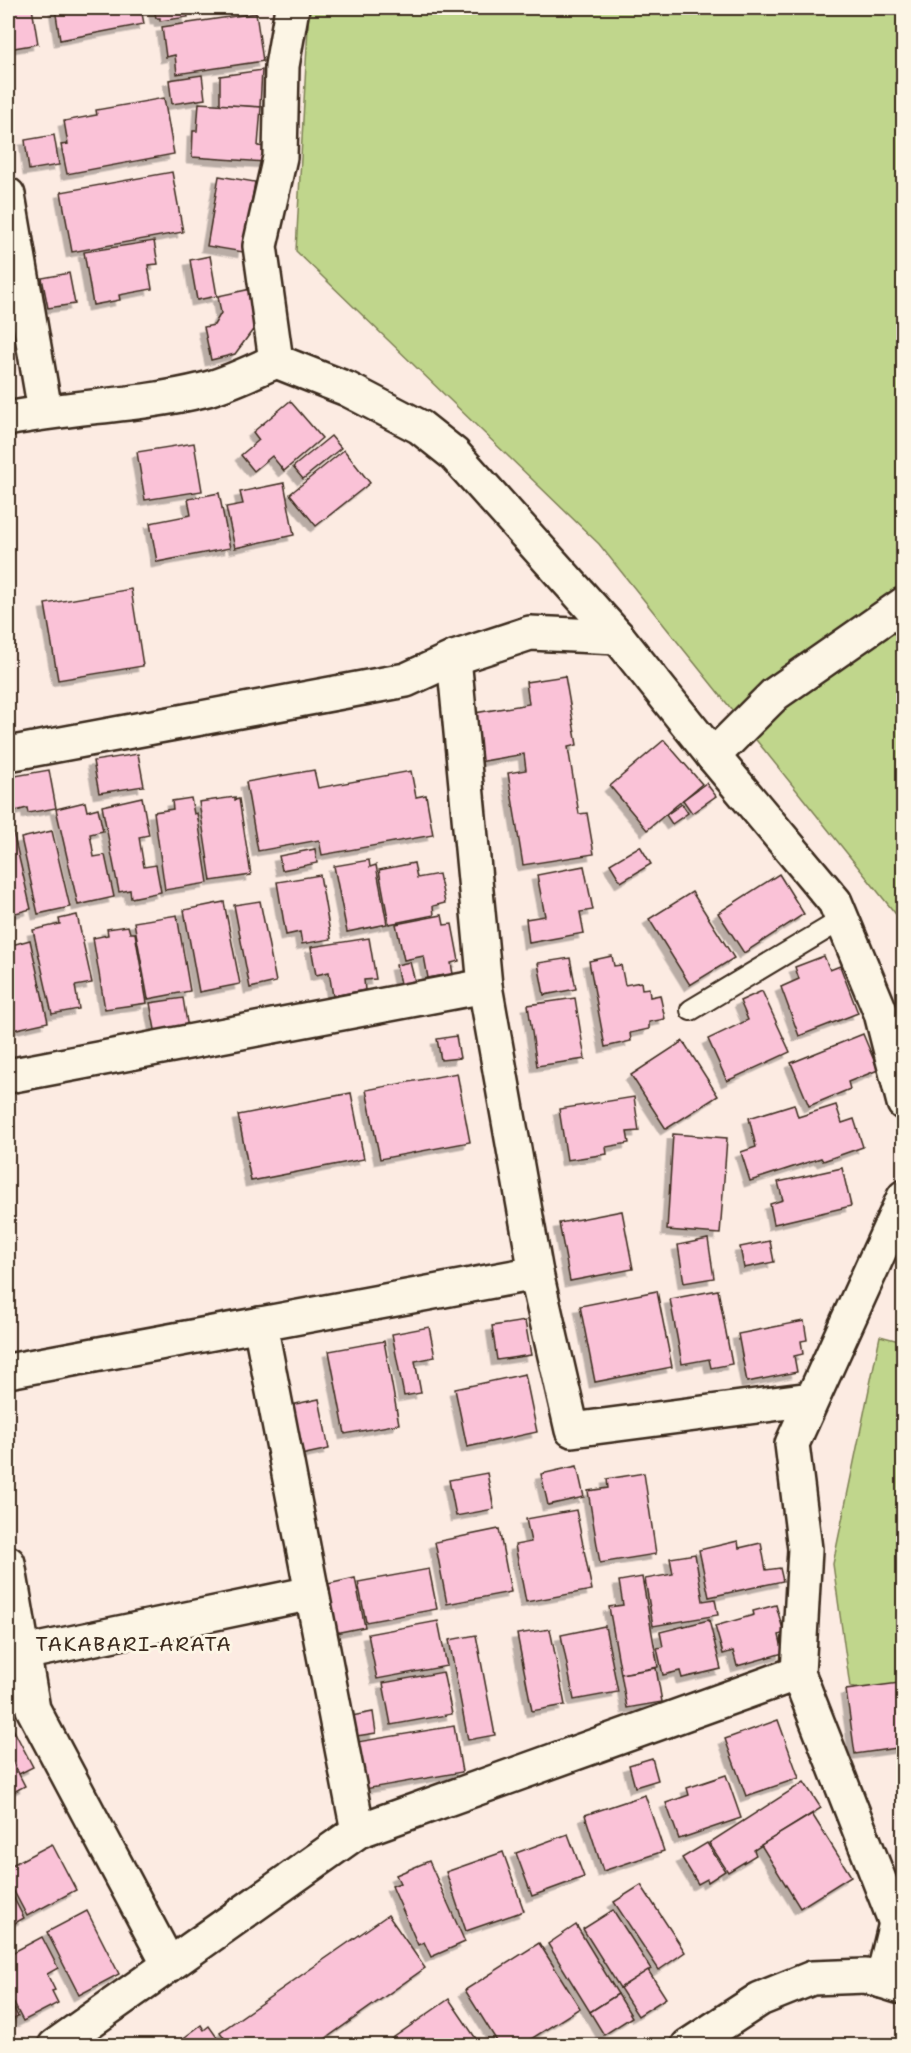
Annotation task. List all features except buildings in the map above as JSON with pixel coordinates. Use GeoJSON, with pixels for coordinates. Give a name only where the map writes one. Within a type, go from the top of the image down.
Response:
{"type":"FeatureCollection","features":[{"type":"Feature","properties":{"kind":"street"},"geometry":{"type":"LineString","coordinates":[[276,361],[260,246],[280,157],[282,66],[292,8]]}},
{"type":"Feature","properties":{"kind":"street"},"geometry":{"type":"LineString","coordinates":[[8,195],[45,411]]}},
{"type":"Feature","properties":{"kind":"street"},"geometry":{"type":"LineString","coordinates":[[8,418],[205,390],[276,361],[347,389],[420,427],[454,454],[618,637],[713,756],[835,902],[892,1013],[903,1102]]}},
{"type":"Feature","properties":{"kind":"street"},"geometry":{"type":"LineString","coordinates":[[713,756],[775,694],[903,604]]}},
{"type":"Feature","properties":{"kind":"street"},"geometry":{"type":"LineString","coordinates":[[8,754],[406,680],[454,658],[530,633],[618,637]]}},
{"type":"Feature","properties":{"kind":"street"},"geometry":{"type":"LineString","coordinates":[[454,658],[485,986],[536,1273],[572,1430],[811,1399]]}},
{"type":"Feature","properties":{"kind":"street"},"geometry":{"type":"LineString","coordinates":[[8,1076],[485,986]]}},
{"type":"Feature","properties":{"kind":"street"},"geometry":{"type":"LineString","coordinates":[[687,2046],[760,1999],[812,1978],[866,1976],[890,1984],[900,1926],[798,1673],[806,1549],[792,1444],[903,1197]]}},
{"type":"Feature","properties":{"kind":"street"},"geometry":{"type":"LineString","coordinates":[[8,1371],[536,1273]]}},
{"type":"Feature","properties":{"kind":"street"},"geometry":{"type":"LineString","coordinates":[[260,1324],[358,1832]]}},
{"type":"Feature","properties":{"kind":"street"},"geometry":{"type":"LineString","coordinates":[[8,1563],[33,1709],[169,1965]]}},
{"type":"Feature","properties":{"kind":"street"},"geometry":{"type":"LineString","coordinates":[[23,1653],[312,1593]]}},
{"type":"Feature","properties":{"kind":"street"},"geometry":{"type":"LineString","coordinates":[[55,2046],[358,1832],[798,1673]]}},
{"type":"Feature","properties":{"kind":"lane"},"geometry":{"type":"LineString","coordinates":[[690,1010],[843,919]]}},
{"type":"Feature","properties":{"kind":"green space"},"geometry":{"type":"Polygon","coordinates":[[[309,8],[903,8],[903,923],[599,544],[296,251],[309,8]]]}},
{"type":"Feature","properties":{"kind":"green space"},"geometry":{"type":"Polygon","coordinates":[[[880,1336],[903,1342],[903,1700],[850,1687],[833,1564],[880,1336]]]}},
{"type":"Feature","properties":{"kind":"district","name":"TAKABARI-ARATA"},"geometry":{"type":"Point","coordinates":[134,1644]}}]}
